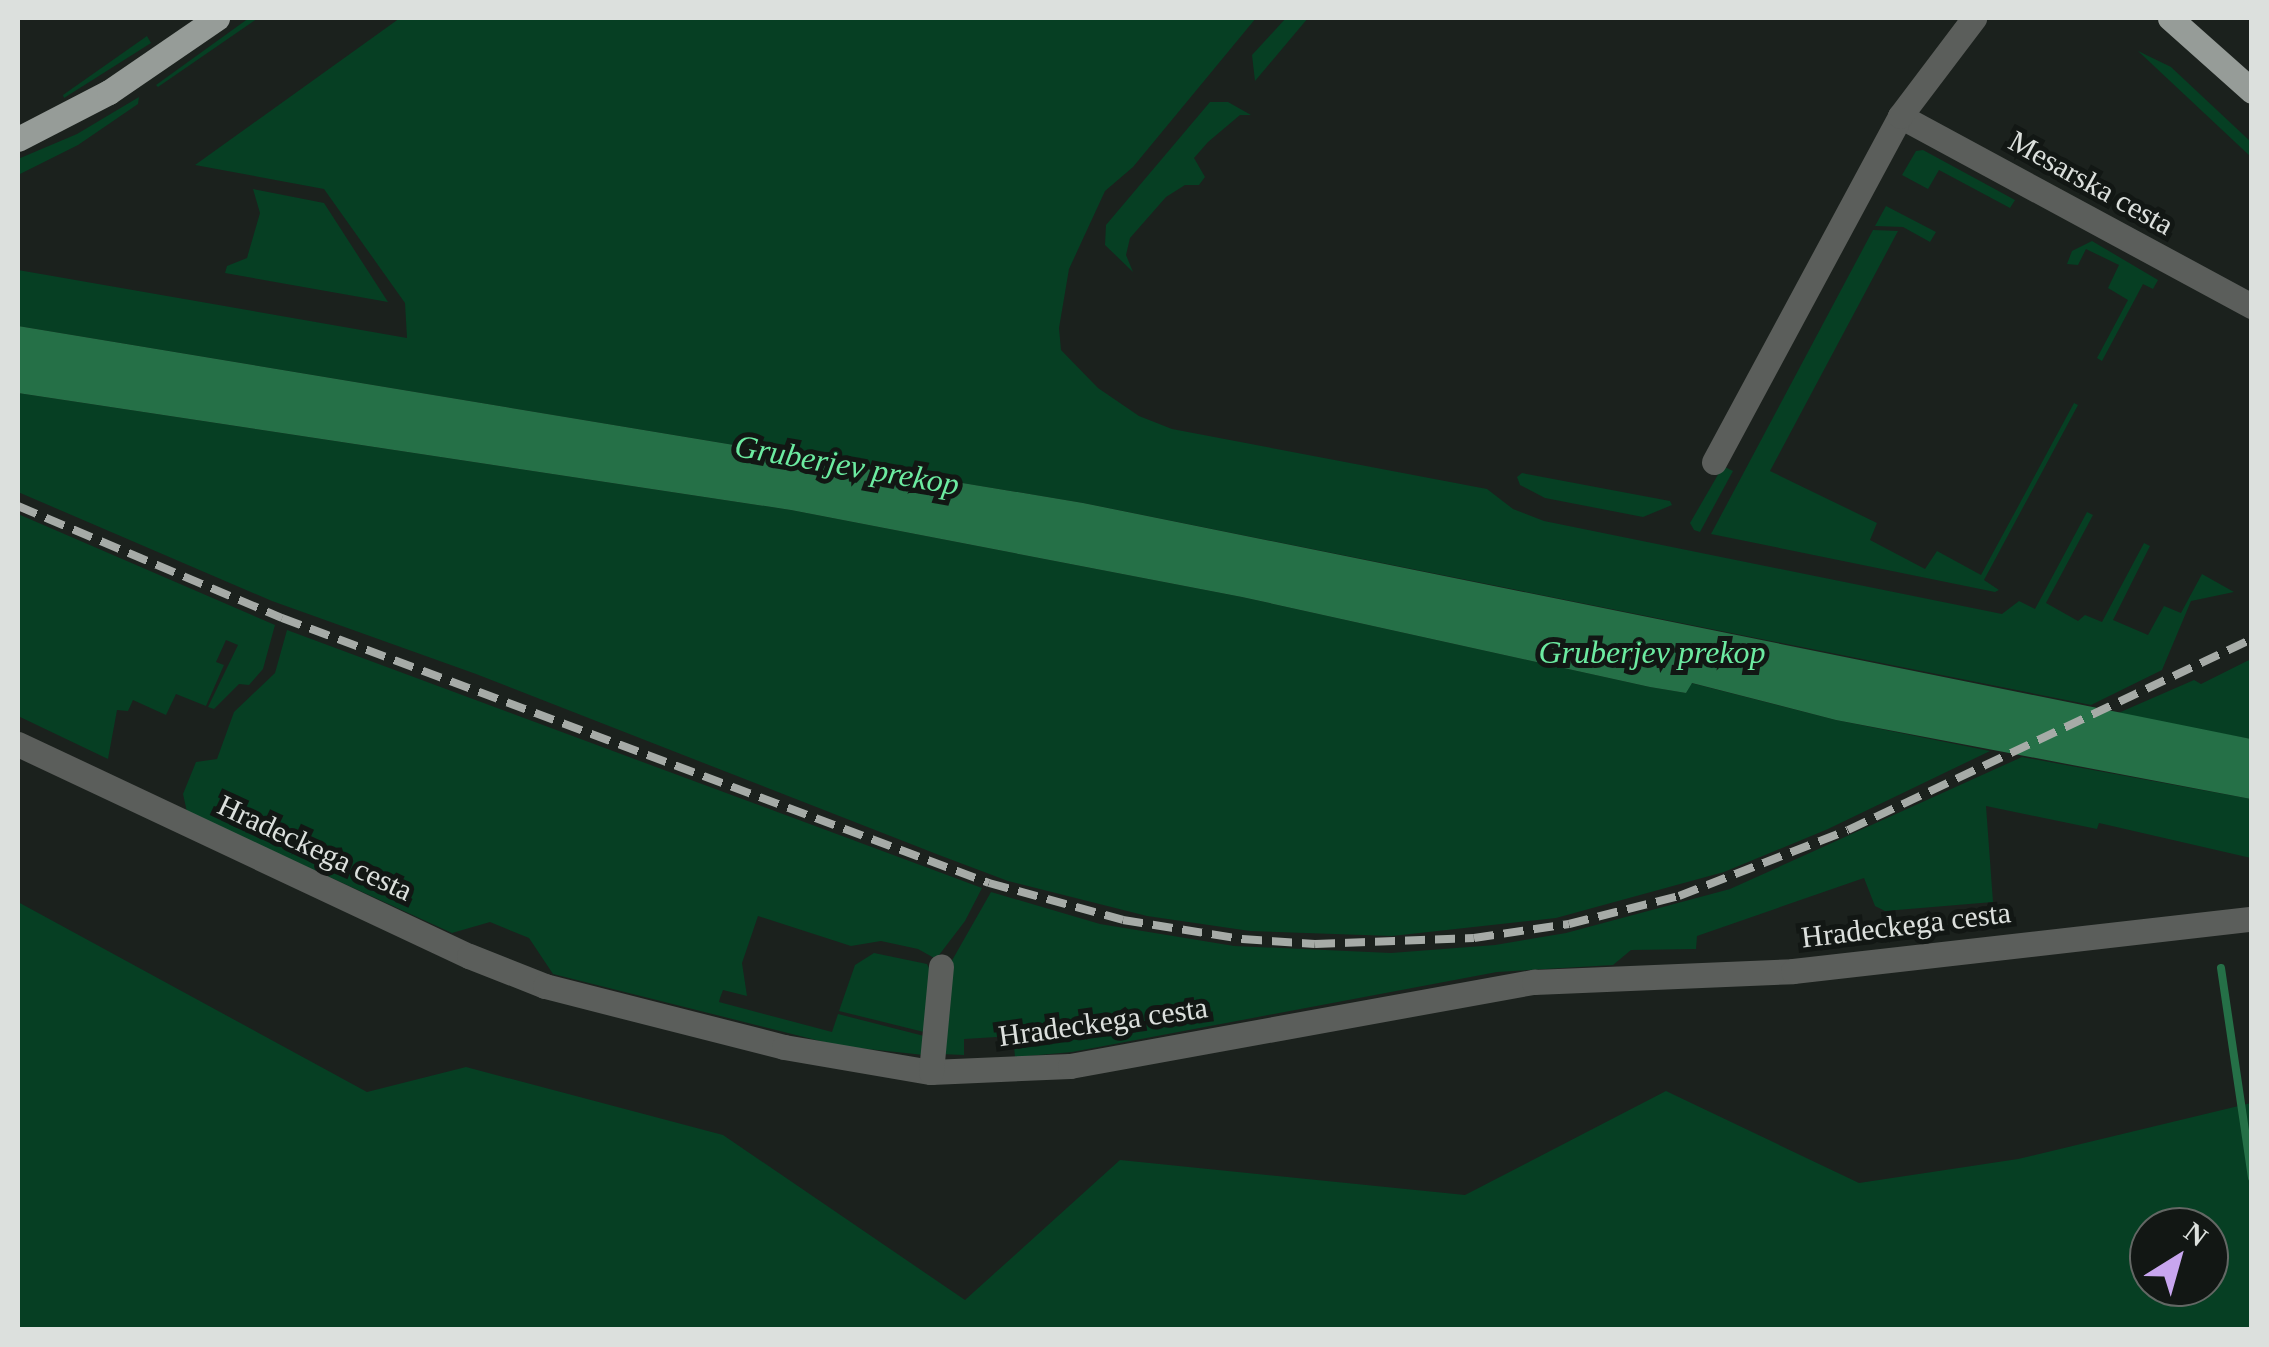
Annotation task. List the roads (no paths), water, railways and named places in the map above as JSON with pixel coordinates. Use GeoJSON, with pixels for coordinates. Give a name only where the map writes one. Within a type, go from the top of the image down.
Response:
{"type":"FeatureCollection","features":[{"type":"Feature","properties":{"kind":"main road"},"geometry":{"type":"LineString","coordinates":[[18,139],[110,92],[217,18]]}},
{"type":"Feature","properties":{"kind":"main road"},"geometry":{"type":"LineString","coordinates":[[2170,18],[2252,91]]}},
{"type":"Feature","properties":{"kind":"street"},"geometry":{"type":"LineString","coordinates":[[1714,462],[1900,116],[1974,18]]}},
{"type":"Feature","properties":{"kind":"street","name":"Mesarska cesta"},"geometry":{"type":"LineString","coordinates":[[1900,116],[2252,306]]}},
{"type":"Feature","properties":{"kind":"street","name":"Hradeckega cesta"},"geometry":{"type":"LineString","coordinates":[[18,744],[469,956],[545,986],[797,1050],[931,1072],[1070,1066],[1520,983],[1809,970],[2252,919]]}},
{"type":"Feature","properties":{"kind":"street"},"geometry":{"type":"LineString","coordinates":[[931,1072],[941,966]]}},
{"type":"Feature","properties":{"kind":"water","name":"Gruberjev prekop"},"geometry":{"type":"Polygon","coordinates":[[[18,326],[1083,503],[2251,739],[2251,799],[1836,720],[1692,683],[1686,693],[1650,687],[1242,597],[791,510],[18,393],[18,326]]]}},
{"type":"Feature","properties":{"kind":"waterway"},"geometry":{"type":"LineString","coordinates":[[2221,968],[2252,1178]]}},
{"type":"Feature","properties":{"kind":"railway"},"geometry":{"type":"LineString","coordinates":[[18,506],[282,618],[989,883],[1123,920],[1242,939],[1315,944],[1474,938],[1569,924],[1679,896],[1848,830],[2252,639]]}}]}
